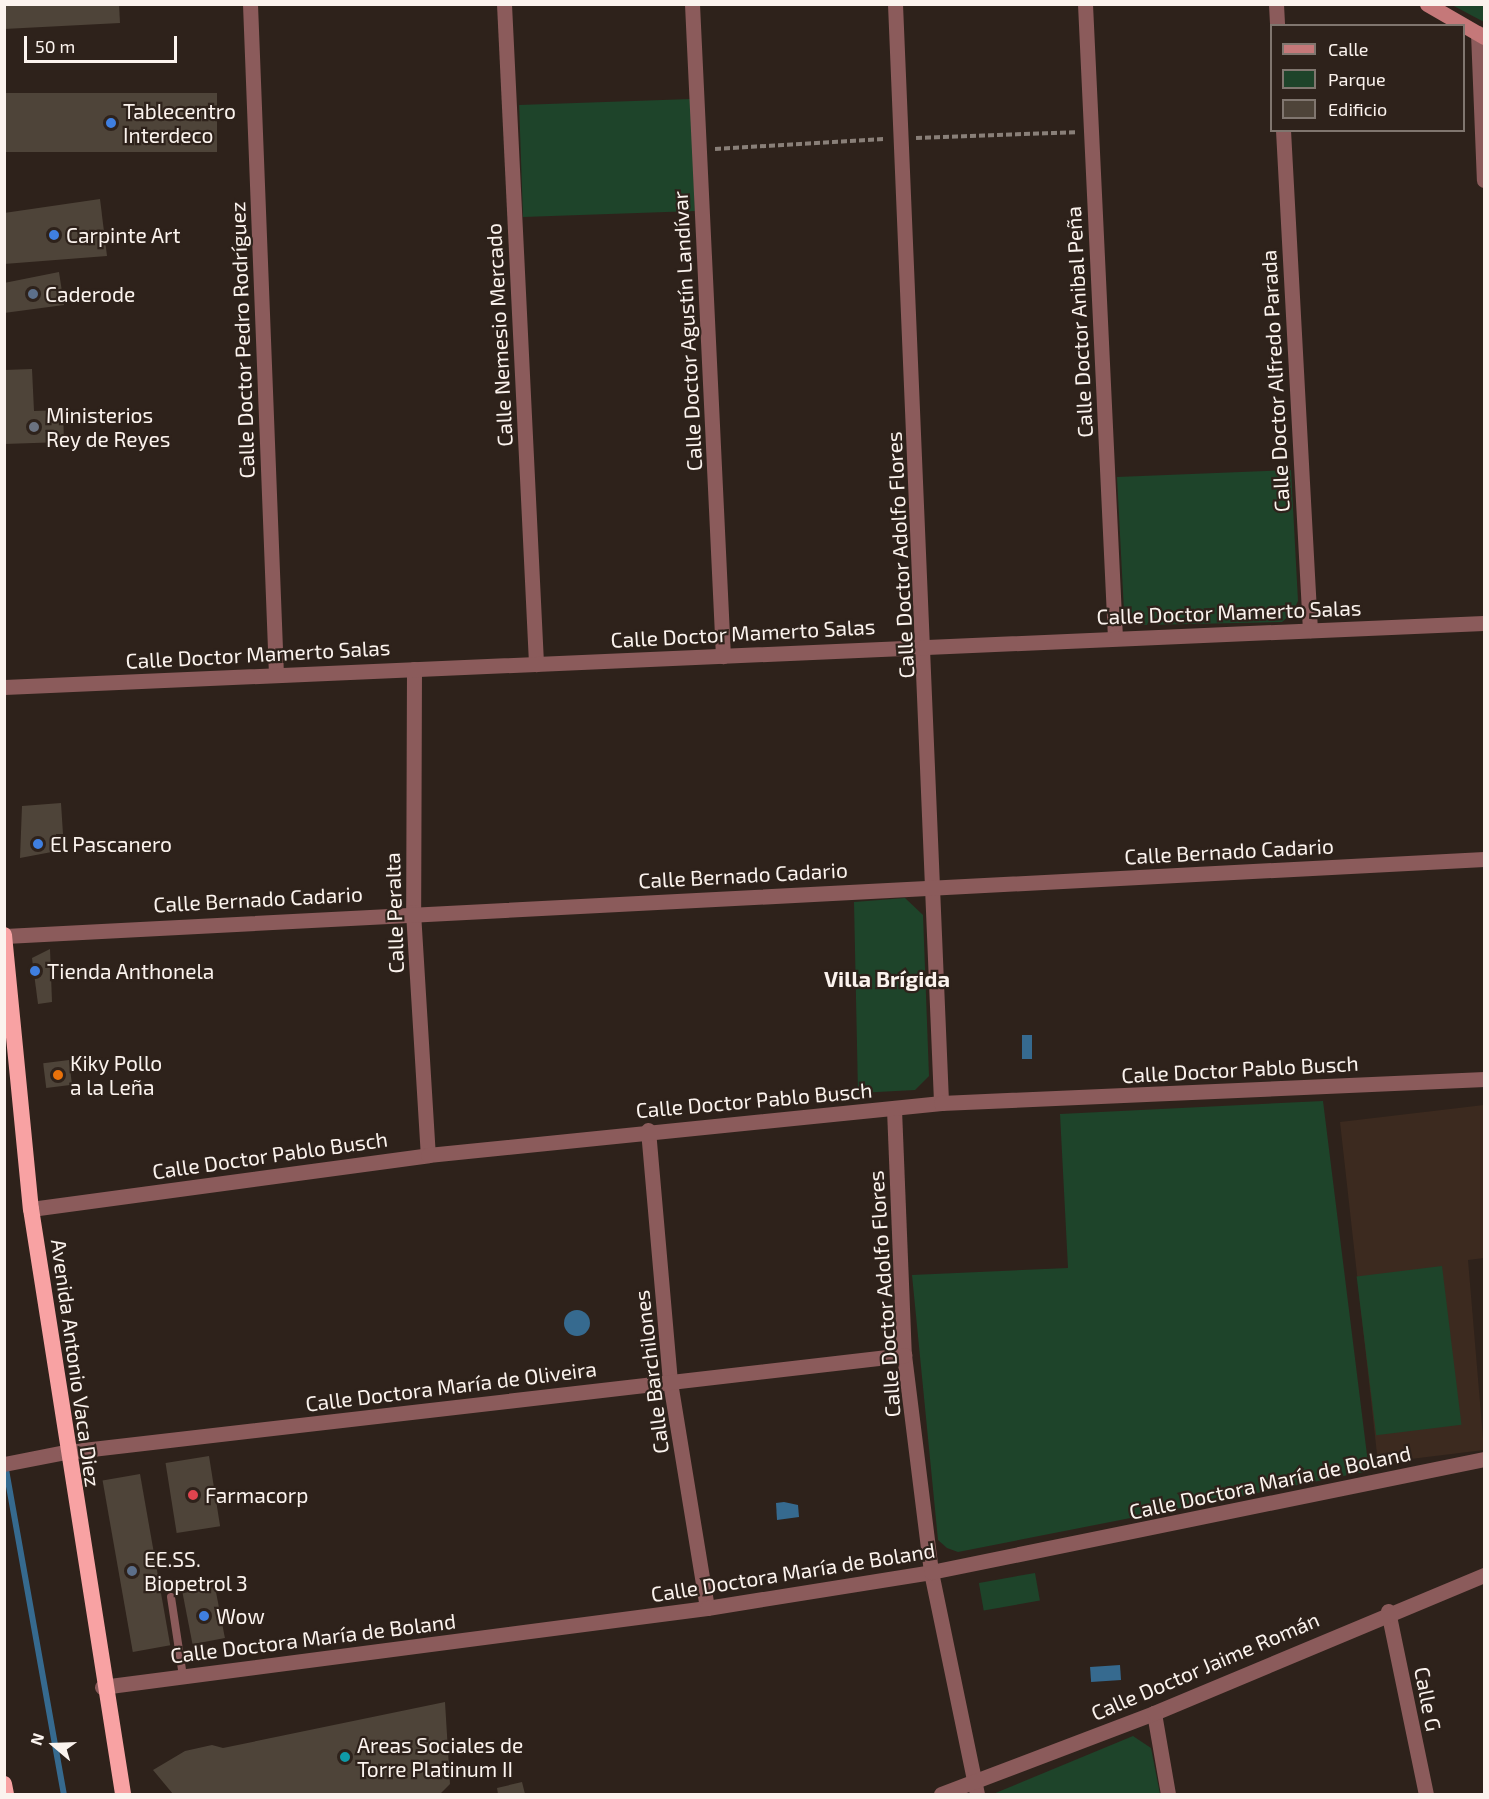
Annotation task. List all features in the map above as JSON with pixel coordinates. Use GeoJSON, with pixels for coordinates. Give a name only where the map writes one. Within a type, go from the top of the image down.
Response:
{"type":"FeatureCollection","features":[{"type":"Feature","properties":{"kind":"highway","name":"Avenida Antonio Vaca Diez"},"geometry":{"type":"LineString","coordinates":[[4,935],[31,1209],[102,1687],[123,1794]]}},
{"type":"Feature","properties":{"kind":"highway"},"geometry":{"type":"LineString","coordinates":[[4,1784],[6,1794]]}},
{"type":"Feature","properties":{"kind":"main road"},"geometry":{"type":"LineString","coordinates":[[1426,4],[1461,24]]}},
{"type":"Feature","properties":{"kind":"main road"},"geometry":{"type":"LineString","coordinates":[[1465,26],[1481,35]]}},
{"type":"Feature","properties":{"kind":"street","name":"Calle Doctor Pedro Rodríguez"},"geometry":{"type":"LineString","coordinates":[[250,4],[276,674]]}},
{"type":"Feature","properties":{"kind":"street","name":"Calle Nemesio Mercado"},"geometry":{"type":"LineString","coordinates":[[504,4],[536,664]]}},
{"type":"Feature","properties":{"kind":"street","name":"Calle Doctor Agustín Landívar"},"geometry":{"type":"LineString","coordinates":[[692,4],[723,656]]}},
{"type":"Feature","properties":{"kind":"street","name":"Calle Doctor Adolfo Flores"},"geometry":{"type":"LineString","coordinates":[[895,4],[926,645],[941,1103]]}},
{"type":"Feature","properties":{"kind":"street","name":"Calle Doctor Anibal Peña"},"geometry":{"type":"LineString","coordinates":[[1084,4],[1115,637]]}},
{"type":"Feature","properties":{"kind":"street"},"geometry":{"type":"LineString","coordinates":[[1276,4],[1277,24]]}},
{"type":"Feature","properties":{"kind":"street"},"geometry":{"type":"LineString","coordinates":[[1481,35],[1485,180]]}},
{"type":"Feature","properties":{"kind":"street","name":"Calle Doctor Alfredo Parada"},"geometry":{"type":"LineString","coordinates":[[1283,132],[1310,630]]}},
{"type":"Feature","properties":{"kind":"street","name":"Calle Doctor Mamerto Salas"},"geometry":{"type":"LineString","coordinates":[[4,687],[926,645],[1485,623]]}},
{"type":"Feature","properties":{"kind":"street","name":"Calle Peralta"},"geometry":{"type":"LineString","coordinates":[[414,669],[413,912],[428,1155]]}},
{"type":"Feature","properties":{"kind":"street","name":"Calle Bernado Cadario"},"geometry":{"type":"LineString","coordinates":[[4,935],[413,912],[1485,859]]}},
{"type":"Feature","properties":{"kind":"street","name":"Calle Doctor Pablo Busch"},"geometry":{"type":"LineString","coordinates":[[31,1209],[428,1155],[648,1130],[941,1103],[1485,1079]]}},
{"type":"Feature","properties":{"kind":"street","name":"Calle Doctor Adolfo Flores"},"geometry":{"type":"LineString","coordinates":[[894,1109],[904,1355],[931,1572],[976,1788]]}},
{"type":"Feature","properties":{"kind":"street","name":"Calle Barchilones"},"geometry":{"type":"LineString","coordinates":[[648,1130],[670,1382],[707,1608]]}},
{"type":"Feature","properties":{"kind":"street","name":"Calle Doctora María de Oliveira"},"geometry":{"type":"LineString","coordinates":[[4,1464],[66,1452],[904,1355]]}},
{"type":"Feature","properties":{"kind":"street","name":"Calle Doctora María de Boland"},"geometry":{"type":"LineString","coordinates":[[102,1687],[707,1608],[931,1572],[1485,1459]]}},
{"type":"Feature","properties":{"kind":"street","name":"Calle Doctor Jaime Román"},"geometry":{"type":"LineString","coordinates":[[941,1794],[976,1788],[1388,1611],[1485,1575]]}},
{"type":"Feature","properties":{"kind":"street","name":"Calle G"},"geometry":{"type":"LineString","coordinates":[[1388,1611],[1426,1794]]}},
{"type":"Feature","properties":{"kind":"street"},"geometry":{"type":"LineString","coordinates":[[1154,1713],[1168,1794]]}},
{"type":"Feature","properties":{"kind":"lane"},"geometry":{"type":"LineString","coordinates":[[171,1598],[183,1676]]}},
{"type":"Feature","properties":{"kind":"shaded area"},"geometry":{"type":"Polygon","coordinates":[[[1484,1105],[1484,1258],[1468,1260],[1484,1450],[1378,1463],[1340,1122],[1484,1105]]]}},
{"type":"Feature","properties":{"kind":"green space"},"geometry":{"type":"Polygon","coordinates":[[[1452,5],[1484,5],[1484,22],[1452,5]]]}},
{"type":"Feature","properties":{"kind":"green space"},"geometry":{"type":"Polygon","coordinates":[[[691,99],[695,211],[523,217],[519,105],[691,99]]]}},
{"type":"Feature","properties":{"kind":"green space"},"geometry":{"type":"Polygon","coordinates":[[[1291,470],[1298,601],[1292,613],[1282,622],[1144,625],[1124,611],[1117,477],[1291,470]]]}},
{"type":"Feature","properties":{"kind":"green space"},"geometry":{"type":"Polygon","coordinates":[[[905,898],[923,915],[929,1076],[915,1090],[858,1093],[854,902],[905,898]]]}},
{"type":"Feature","properties":{"kind":"green space"},"geometry":{"type":"Polygon","coordinates":[[[1323,1101],[1369,1471],[958,1552],[947,1548],[938,1540],[912,1275],[1068,1268],[1060,1114],[1323,1101]]]}},
{"type":"Feature","properties":{"kind":"green space"},"geometry":{"type":"Polygon","coordinates":[[[1442,1266],[1461,1425],[1376,1435],[1357,1276],[1442,1266]]]}},
{"type":"Feature","properties":{"kind":"green space"},"geometry":{"type":"Polygon","coordinates":[[[1035,1573],[1040,1601],[984,1610],[979,1583],[1035,1573]]]}},
{"type":"Feature","properties":{"kind":"green space"},"geometry":{"type":"Polygon","coordinates":[[[1133,1736],[1151,1748],[1160,1794],[993,1794],[1133,1736]]]}},
{"type":"Feature","properties":{"kind":"water"},"geometry":{"type":"Polygon","coordinates":[[[1022,1035],[1032,1035],[1032,1059],[1022,1059],[1022,1035]]]}},
{"type":"Feature","properties":{"kind":"water"},"geometry":{"type":"Polygon","coordinates":[[[577,1310],[586,1314],[590,1323],[586,1332],[577,1336],[568,1332],[564,1323],[568,1314],[577,1310]]]}},
{"type":"Feature","properties":{"kind":"water"},"geometry":{"type":"Polygon","coordinates":[[[776,1503],[798,1505],[799,1517],[777,1520],[776,1503]]]}},
{"type":"Feature","properties":{"kind":"water"},"geometry":{"type":"Polygon","coordinates":[[[1120,1665],[1121,1680],[1091,1682],[1090,1667],[1120,1665]]]}},
{"type":"Feature","properties":{"kind":"building"},"geometry":{"type":"Polygon","coordinates":[[[4,4],[119,4],[120,23],[4,29],[4,4]]]}},
{"type":"Feature","properties":{"kind":"building","name":"Tablecentro Interdeco"},"geometry":{"type":"Polygon","coordinates":[[[4,93],[217,93],[217,152],[4,152],[4,93]]]}},
{"type":"Feature","properties":{"kind":"building","name":"Carpinte Art"},"geometry":{"type":"Polygon","coordinates":[[[100,199],[107,256],[4,264],[4,213],[100,199]]]}},
{"type":"Feature","properties":{"kind":"building","name":"Caderode"},"geometry":{"type":"Polygon","coordinates":[[[59,272],[64,305],[4,313],[4,283],[59,272]]]}},
{"type":"Feature","properties":{"kind":"building","name":"Ministerios Rey de Reyes"},"geometry":{"type":"Polygon","coordinates":[[[32,369],[34,411],[63,410],[64,442],[4,444],[4,370],[32,369]]]}},
{"type":"Feature","properties":{"kind":"building"},"geometry":{"type":"Polygon","coordinates":[[[61,803],[63,834],[56,834],[57,851],[20,858],[22,806],[61,803]]]}},
{"type":"Feature","properties":{"kind":"building"},"geometry":{"type":"Polygon","coordinates":[[[50,949],[52,1002],[38,1004],[32,958],[50,949]]]}},
{"type":"Feature","properties":{"kind":"building","name":"Kiky Pollo a la Leña"},"geometry":{"type":"Polygon","coordinates":[[[69,1060],[72,1085],[46,1088],[43,1063],[69,1060]]]}},
{"type":"Feature","properties":{"kind":"building","name":"Farmacorp"},"geometry":{"type":"Polygon","coordinates":[[[209,1456],[220,1526],[177,1533],[166,1463],[209,1456]]]}},
{"type":"Feature","properties":{"kind":"building"},"geometry":{"type":"Polygon","coordinates":[[[140,1474],[170,1645],[133,1652],[103,1481],[140,1474]]]}},
{"type":"Feature","properties":{"kind":"building","name":"Wow"},"geometry":{"type":"Polygon","coordinates":[[[215,1587],[225,1638],[193,1644],[183,1593],[215,1587]]]}},
{"type":"Feature","properties":{"kind":"building","name":"Areas Sociales de Torre Platinum II"},"geometry":{"type":"Polygon","coordinates":[[[445,1702],[450,1784],[440,1794],[173,1794],[153,1770],[185,1751],[212,1745],[223,1748],[445,1702]]]}},
{"type":"Feature","properties":{"kind":"building"},"geometry":{"type":"Polygon","coordinates":[[[522,1782],[525,1794],[498,1794],[497,1788],[522,1782]]]}},
{"type":"Feature","properties":{"kind":"waterway"},"geometry":{"type":"LineString","coordinates":[[5,1464],[64,1794]]}},
{"type":"Feature","properties":{"kind":"place","name":"Tablecentro Interdeco"},"geometry":{"type":"Point","coordinates":[111,123]}},
{"type":"Feature","properties":{"kind":"place","name":"Carpinte Art"},"geometry":{"type":"Point","coordinates":[54,235]}},
{"type":"Feature","properties":{"kind":"place","name":"Caderode"},"geometry":{"type":"Point","coordinates":[33,294]}},
{"type":"Feature","properties":{"kind":"place","name":"Ministerios Rey de Reyes"},"geometry":{"type":"Point","coordinates":[34,427]}},
{"type":"Feature","properties":{"kind":"place","name":"El Pascanero"},"geometry":{"type":"Point","coordinates":[38,844]}},
{"type":"Feature","properties":{"kind":"place","name":"Tienda Anthonela"},"geometry":{"type":"Point","coordinates":[35,971]}},
{"type":"Feature","properties":{"kind":"place","name":"Kiky Pollo a la Leña"},"geometry":{"type":"Point","coordinates":[58,1075]}},
{"type":"Feature","properties":{"kind":"place","name":"Farmacorp"},"geometry":{"type":"Point","coordinates":[193,1495]}},
{"type":"Feature","properties":{"kind":"place","name":"EE.SS. Biopetrol 3"},"geometry":{"type":"Point","coordinates":[132,1571]}},
{"type":"Feature","properties":{"kind":"place","name":"Wow"},"geometry":{"type":"Point","coordinates":[204,1616]}},
{"type":"Feature","properties":{"kind":"place","name":"Areas Sociales de Torre Platinum II"},"geometry":{"type":"Point","coordinates":[345,1757]}},
{"type":"Feature","properties":{"kind":"district","name":"Villa Brígida"},"geometry":{"type":"Point","coordinates":[887,979]}}]}
